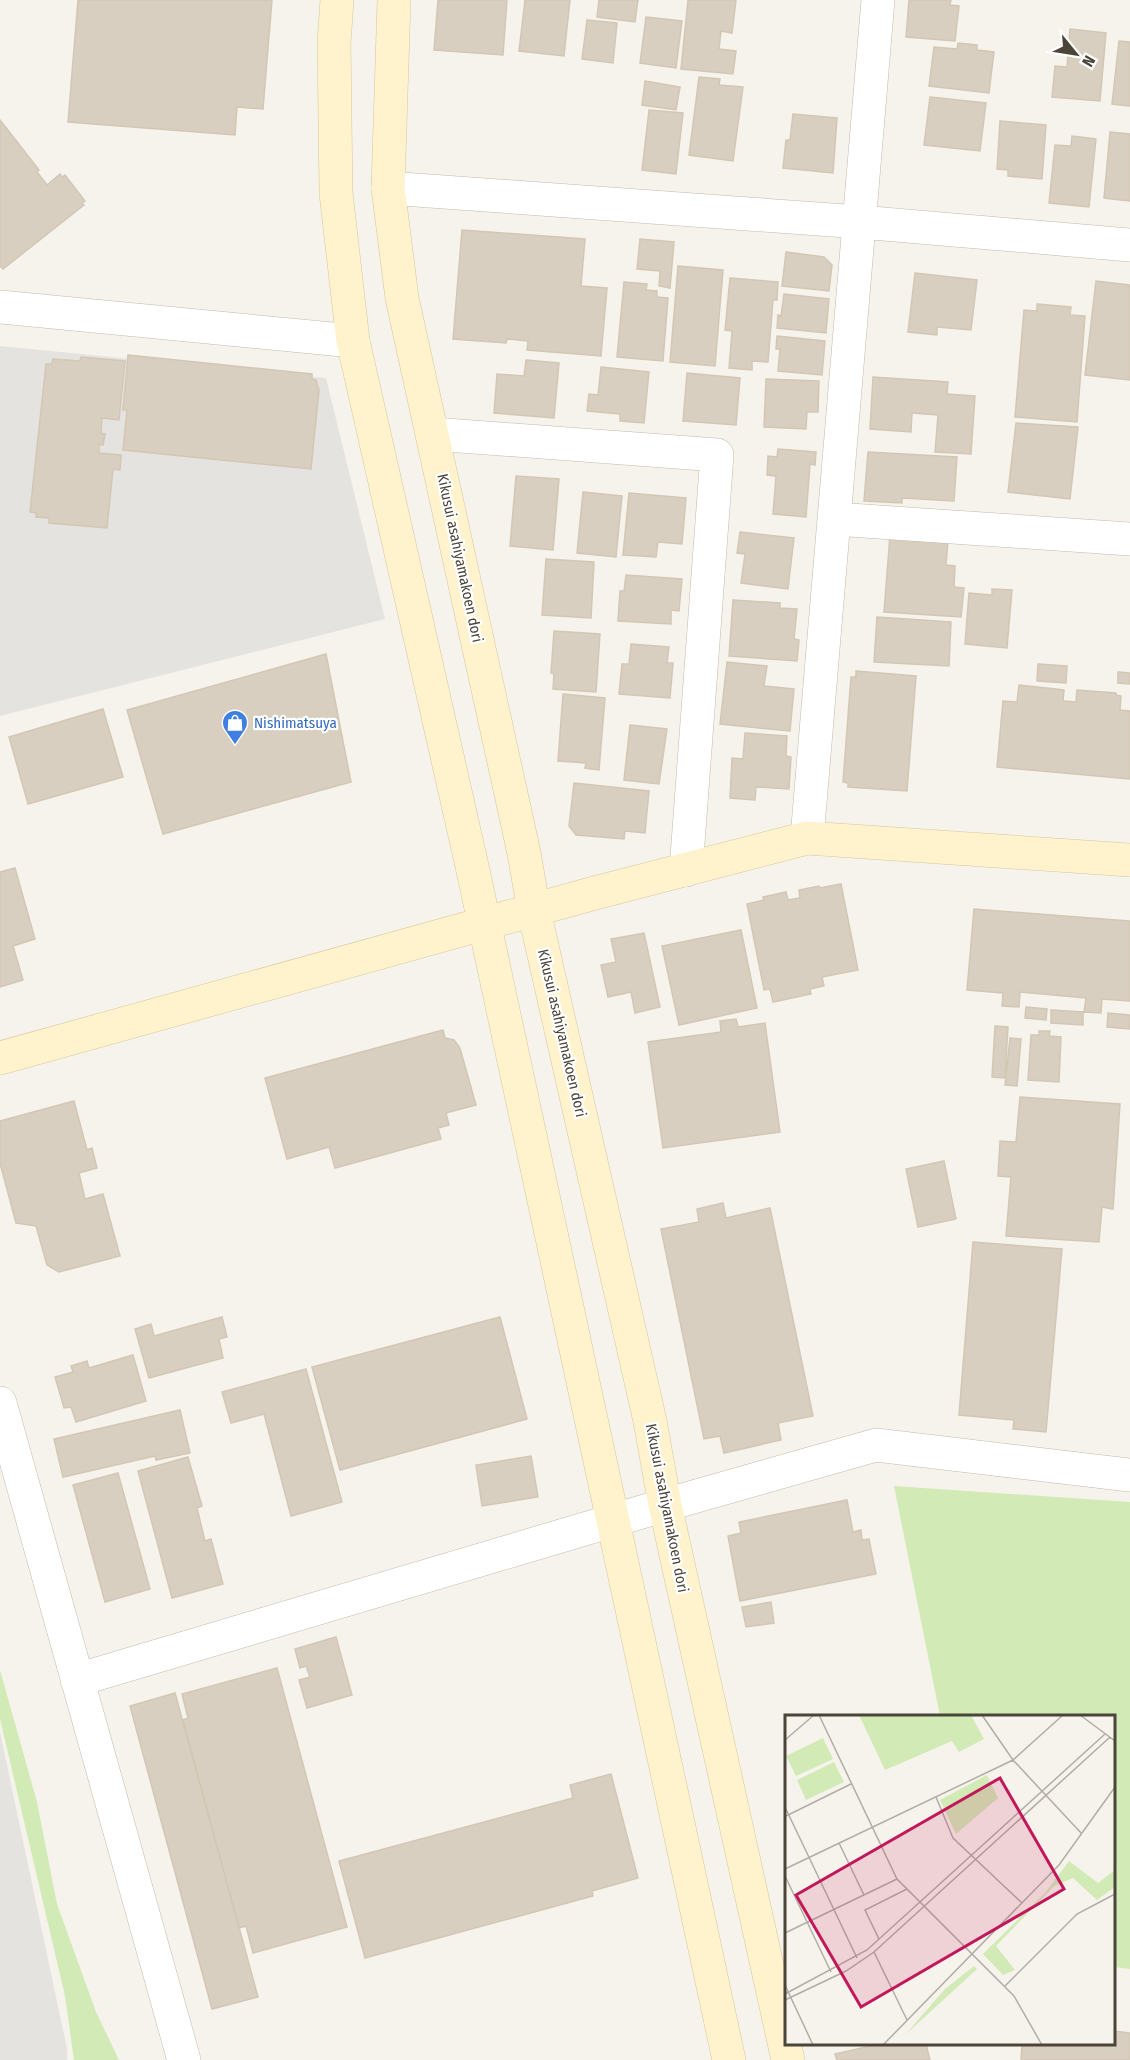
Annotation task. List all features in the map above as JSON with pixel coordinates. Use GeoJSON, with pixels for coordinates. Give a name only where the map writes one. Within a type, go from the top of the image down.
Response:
{"type":"FeatureCollection","features":[{"type":"Feature","properties":{"kind":"street"},"geometry":{"type":"LineString","coordinates":[[338,0],[334,43],[336,193],[353,341],[483,924],[729,2060]]}},
{"type":"Feature","properties":{"kind":"street","name":"Kikusui asahiyamakoen dori"},"geometry":{"type":"LineString","coordinates":[[394,0],[388,188],[402,298],[534,911],[650,1421],[665,1505],[788,2060]]}},
{"type":"Feature","properties":{"kind":"street"},"geometry":{"type":"LineString","coordinates":[[807,838],[879,0]]}},
{"type":"Feature","properties":{"kind":"street"},"geometry":{"type":"LineString","coordinates":[[388,188],[860,222],[1130,245]]}},
{"type":"Feature","properties":{"kind":"street"},"geometry":{"type":"LineString","coordinates":[[0,307],[353,341]]}},
{"type":"Feature","properties":{"kind":"street"},"geometry":{"type":"LineString","coordinates":[[433,435],[717,455],[686,870]]}},
{"type":"Feature","properties":{"kind":"street"},"geometry":{"type":"LineString","coordinates":[[835,519],[1130,539]]}},
{"type":"Feature","properties":{"kind":"street"},"geometry":{"type":"LineString","coordinates":[[0,1058],[483,924],[807,838],[1130,860]]}},
{"type":"Feature","properties":{"kind":"street"},"geometry":{"type":"LineString","coordinates":[[0,1403],[184,2060]]}},
{"type":"Feature","properties":{"kind":"street"},"geometry":{"type":"LineString","coordinates":[[77,1680],[665,1505],[876,1445],[1130,1475]]}},
{"type":"Feature","properties":{"kind":"green space"},"geometry":{"type":"Polygon","coordinates":[[[894,1486],[1130,1502],[1130,1969],[1115,1967],[1115,1715],[940,1715],[894,1486]]]}},
{"type":"Feature","properties":{"kind":"green space"},"geometry":{"type":"Polygon","coordinates":[[[0,1670],[37,1802],[57,1904],[96,2012],[119,2060],[74,2060],[65,1996],[0,1719],[0,1670]]]}},
{"type":"Feature","properties":{"kind":"shaded area"},"geometry":{"type":"Polygon","coordinates":[[[0,346],[326,378],[385,619],[0,716],[0,346]]]}},
{"type":"Feature","properties":{"kind":"shaded area"},"geometry":{"type":"Polygon","coordinates":[[[0,1732],[67,2049],[67,2060],[0,2060],[0,1732]]]}},
{"type":"Feature","properties":{"kind":"building"},"geometry":{"type":"Polygon","coordinates":[[[78,0],[272,0],[263,109],[237,107],[235,135],[68,122],[78,0]]]}},
{"type":"Feature","properties":{"kind":"building"},"geometry":{"type":"Polygon","coordinates":[[[438,0],[507,0],[503,55],[434,50],[438,0]]]}},
{"type":"Feature","properties":{"kind":"building"},"geometry":{"type":"Polygon","coordinates":[[[525,0],[570,0],[564,56],[519,51],[525,0]]]}},
{"type":"Feature","properties":{"kind":"building"},"geometry":{"type":"Polygon","coordinates":[[[599,0],[638,0],[635,22],[597,17],[599,0]]]}},
{"type":"Feature","properties":{"kind":"building"},"geometry":{"type":"Polygon","coordinates":[[[688,0],[736,0],[732,33],[721,31],[719,49],[736,51],[733,74],[681,69],[688,0]]]}},
{"type":"Feature","properties":{"kind":"building"},"geometry":{"type":"Polygon","coordinates":[[[909,0],[951,0],[950,5],[959,6],[955,41],[906,37],[909,0]]]}},
{"type":"Feature","properties":{"kind":"building"},"geometry":{"type":"Polygon","coordinates":[[[646,17],[682,21],[676,68],[640,63],[646,17]]]}},
{"type":"Feature","properties":{"kind":"building"},"geometry":{"type":"Polygon","coordinates":[[[587,20],[617,23],[613,63],[582,59],[587,20]]]}},
{"type":"Feature","properties":{"kind":"building"},"geometry":{"type":"Polygon","coordinates":[[[1070,29],[1106,33],[1100,101],[1052,97],[1055,66],[1067,67],[1070,29]]]}},
{"type":"Feature","properties":{"kind":"building"},"geometry":{"type":"Polygon","coordinates":[[[1119,41],[1130,42],[1130,106],[1112,104],[1119,41]]]}},
{"type":"Feature","properties":{"kind":"building"},"geometry":{"type":"Polygon","coordinates":[[[958,43],[977,45],[977,50],[994,52],[989,93],[929,86],[934,47],[957,49],[958,43]]]}},
{"type":"Feature","properties":{"kind":"building"},"geometry":{"type":"Polygon","coordinates":[[[699,77],[720,79],[719,85],[743,87],[733,161],[689,155],[699,77]]]}},
{"type":"Feature","properties":{"kind":"building"},"geometry":{"type":"Polygon","coordinates":[[[645,81],[680,87],[676,110],[642,105],[645,81]]]}},
{"type":"Feature","properties":{"kind":"building"},"geometry":{"type":"Polygon","coordinates":[[[930,97],[986,103],[980,151],[924,145],[930,97]]]}},
{"type":"Feature","properties":{"kind":"building"},"geometry":{"type":"Polygon","coordinates":[[[649,110],[683,113],[676,174],[642,170],[649,110]]]}},
{"type":"Feature","properties":{"kind":"building"},"geometry":{"type":"Polygon","coordinates":[[[793,114],[837,118],[833,173],[783,168],[786,140],[790,140],[793,114]]]}},
{"type":"Feature","properties":{"kind":"building"},"geometry":{"type":"Polygon","coordinates":[[[0,120],[39,170],[37,172],[47,185],[60,174],[62,177],[65,175],[85,201],[82,203],[84,205],[3,269],[0,266],[0,120]]]}},
{"type":"Feature","properties":{"kind":"building"},"geometry":{"type":"Polygon","coordinates":[[[1000,121],[1046,125],[1042,179],[1008,176],[1008,170],[997,169],[1000,121]]]}},
{"type":"Feature","properties":{"kind":"building"},"geometry":{"type":"Polygon","coordinates":[[[1110,132],[1130,134],[1130,201],[1104,198],[1110,132]]]}},
{"type":"Feature","properties":{"kind":"building"},"geometry":{"type":"Polygon","coordinates":[[[1072,136],[1096,139],[1089,207],[1049,203],[1055,145],[1071,146],[1072,136]]]}},
{"type":"Feature","properties":{"kind":"building"},"geometry":{"type":"Polygon","coordinates":[[[462,230],[585,239],[581,286],[607,288],[601,356],[527,350],[528,341],[507,339],[506,343],[453,339],[462,230]]]}},
{"type":"Feature","properties":{"kind":"building"},"geometry":{"type":"Polygon","coordinates":[[[640,239],[674,242],[670,288],[659,286],[660,271],[637,269],[640,239]]]}},
{"type":"Feature","properties":{"kind":"building"},"geometry":{"type":"Polygon","coordinates":[[[786,252],[824,257],[832,265],[829,291],[782,286],[786,252]]]}},
{"type":"Feature","properties":{"kind":"building"},"geometry":{"type":"Polygon","coordinates":[[[678,266],[723,270],[715,366],[670,362],[678,266]]]}},
{"type":"Feature","properties":{"kind":"building"},"geometry":{"type":"Polygon","coordinates":[[[915,273],[977,280],[971,330],[937,327],[937,335],[908,332],[915,273]]]}},
{"type":"Feature","properties":{"kind":"building"},"geometry":{"type":"Polygon","coordinates":[[[730,278],[778,282],[777,300],[773,300],[768,362],[752,361],[752,370],[729,368],[732,331],[725,330],[730,278]]]}},
{"type":"Feature","properties":{"kind":"building"},"geometry":{"type":"Polygon","coordinates":[[[1096,281],[1130,285],[1130,380],[1085,375],[1096,281]]]}},
{"type":"Feature","properties":{"kind":"building"},"geometry":{"type":"Polygon","coordinates":[[[624,282],[647,284],[646,290],[657,291],[657,297],[668,298],[663,361],[617,357],[624,282]]]}},
{"type":"Feature","properties":{"kind":"building"},"geometry":{"type":"Polygon","coordinates":[[[784,294],[829,299],[826,333],[777,328],[784,294]]]}},
{"type":"Feature","properties":{"kind":"building"},"geometry":{"type":"Polygon","coordinates":[[[1037,304],[1071,307],[1070,315],[1085,316],[1077,422],[1015,417],[1024,310],[1037,311],[1037,304]]]}},
{"type":"Feature","properties":{"kind":"building"},"geometry":{"type":"Polygon","coordinates":[[[777,336],[825,341],[822,375],[778,371],[780,349],[776,349],[777,336]]]}},
{"type":"Feature","properties":{"kind":"building"},"geometry":{"type":"Polygon","coordinates":[[[128,355],[312,374],[312,379],[316,380],[319,390],[311,469],[123,450],[127,410],[123,410],[128,355]]]}},
{"type":"Feature","properties":{"kind":"building"},"geometry":{"type":"Polygon","coordinates":[[[81,357],[125,361],[119,420],[102,418],[101,433],[105,434],[103,445],[99,444],[99,453],[121,455],[120,470],[113,469],[107,528],[49,523],[49,518],[36,517],[36,513],[30,512],[46,364],[52,364],[53,359],[80,361],[81,357]]]}},
{"type":"Feature","properties":{"kind":"building"},"geometry":{"type":"Polygon","coordinates":[[[526,360],[559,363],[554,418],[494,413],[497,374],[524,376],[526,360]]]}},
{"type":"Feature","properties":{"kind":"building"},"geometry":{"type":"Polygon","coordinates":[[[601,367],[649,372],[644,423],[620,421],[620,414],[587,411],[589,394],[598,395],[601,367]]]}},
{"type":"Feature","properties":{"kind":"building"},"geometry":{"type":"Polygon","coordinates":[[[687,373],[740,378],[736,425],[683,421],[687,373]]]}},
{"type":"Feature","properties":{"kind":"building"},"geometry":{"type":"Polygon","coordinates":[[[873,377],[948,382],[947,394],[975,396],[971,454],[935,452],[938,415],[912,413],[911,432],[870,429],[873,377]]]}},
{"type":"Feature","properties":{"kind":"building"},"geometry":{"type":"Polygon","coordinates":[[[766,379],[819,381],[818,412],[807,412],[806,429],[764,427],[766,379]]]}},
{"type":"Feature","properties":{"kind":"building"},"geometry":{"type":"Polygon","coordinates":[[[1016,423],[1078,427],[1070,499],[1008,492],[1016,423]]]}},
{"type":"Feature","properties":{"kind":"building"},"geometry":{"type":"Polygon","coordinates":[[[778,449],[816,452],[815,465],[810,464],[806,517],[773,514],[776,476],[767,475],[768,456],[777,457],[778,449]]]}},
{"type":"Feature","properties":{"kind":"building"},"geometry":{"type":"Polygon","coordinates":[[[868,452],[957,457],[954,501],[902,498],[902,503],[864,501],[868,452]]]}},
{"type":"Feature","properties":{"kind":"building"},"geometry":{"type":"Polygon","coordinates":[[[516,476],[559,479],[553,550],[510,546],[516,476]]]}},
{"type":"Feature","properties":{"kind":"building"},"geometry":{"type":"Polygon","coordinates":[[[583,492],[622,496],[616,557],[577,553],[583,492]]]}},
{"type":"Feature","properties":{"kind":"building"},"geometry":{"type":"Polygon","coordinates":[[[629,493],[686,498],[682,544],[658,542],[656,557],[623,555],[629,493]]]}},
{"type":"Feature","properties":{"kind":"building"},"geometry":{"type":"Polygon","coordinates":[[[740,532],[794,538],[788,589],[741,583],[745,554],[737,553],[740,532]]]}},
{"type":"Feature","properties":{"kind":"building"},"geometry":{"type":"Polygon","coordinates":[[[890,535],[948,540],[946,565],[955,566],[954,587],[964,588],[961,617],[884,612],[890,535]]]}},
{"type":"Feature","properties":{"kind":"building"},"geometry":{"type":"Polygon","coordinates":[[[546,559],[594,562],[591,618],[542,615],[546,559]]]}},
{"type":"Feature","properties":{"kind":"building"},"geometry":{"type":"Polygon","coordinates":[[[626,575],[682,579],[679,611],[671,610],[671,624],[618,621],[620,591],[624,591],[626,575]]]}},
{"type":"Feature","properties":{"kind":"building"},"geometry":{"type":"Polygon","coordinates":[[[992,589],[1012,590],[1007,648],[965,644],[969,593],[992,595],[992,589]]]}},
{"type":"Feature","properties":{"kind":"building"},"geometry":{"type":"Polygon","coordinates":[[[733,600],[780,603],[780,608],[797,609],[794,639],[799,640],[797,661],[729,656],[733,600]]]}},
{"type":"Feature","properties":{"kind":"building"},"geometry":{"type":"Polygon","coordinates":[[[877,617],[951,622],[949,666],[874,662],[877,617]]]}},
{"type":"Feature","properties":{"kind":"building"},"geometry":{"type":"Polygon","coordinates":[[[554,631],[600,634],[596,692],[553,689],[554,674],[551,673],[554,631]]]}},
{"type":"Feature","properties":{"kind":"building"},"geometry":{"type":"Polygon","coordinates":[[[631,644],[669,647],[667,663],[673,663],[670,698],[619,694],[622,664],[629,664],[631,644]]]}},
{"type":"Feature","properties":{"kind":"building"},"geometry":{"type":"Polygon","coordinates":[[[326,654],[351,782],[163,834],[127,710],[326,654]]]}},
{"type":"Feature","properties":{"kind":"building"},"geometry":{"type":"Polygon","coordinates":[[[727,662],[767,666],[764,686],[794,689],[790,731],[720,724],[727,662]]]}},
{"type":"Feature","properties":{"kind":"building"},"geometry":{"type":"Polygon","coordinates":[[[1038,664],[1067,666],[1066,683],[1037,681],[1038,664]]]}},
{"type":"Feature","properties":{"kind":"building"},"geometry":{"type":"Polygon","coordinates":[[[856,671],[916,676],[907,791],[848,787],[848,783],[843,782],[851,677],[856,677],[856,671]]]}},
{"type":"Feature","properties":{"kind":"building"},"geometry":{"type":"Polygon","coordinates":[[[1118,672],[1130,673],[1130,684],[1118,683],[1118,672]]]}},
{"type":"Feature","properties":{"kind":"building"},"geometry":{"type":"Polygon","coordinates":[[[1019,685],[1064,690],[1063,701],[1076,702],[1077,690],[1116,693],[1121,696],[1120,710],[1130,711],[1130,779],[997,767],[1003,701],[1017,702],[1019,685]]]}},
{"type":"Feature","properties":{"kind":"building"},"geometry":{"type":"Polygon","coordinates":[[[563,694],[605,698],[599,770],[585,768],[586,763],[558,761],[563,694]]]}},
{"type":"Feature","properties":{"kind":"building"},"geometry":{"type":"Polygon","coordinates":[[[103,709],[123,777],[28,804],[9,737],[103,709]]]}},
{"type":"Feature","properties":{"kind":"building"},"geometry":{"type":"Polygon","coordinates":[[[630,725],[667,729],[659,784],[624,780],[630,725]]]}},
{"type":"Feature","properties":{"kind":"building"},"geometry":{"type":"Polygon","coordinates":[[[745,733],[787,736],[786,756],[791,757],[789,789],[756,787],[755,800],[730,798],[732,758],[743,759],[745,733]]]}},
{"type":"Feature","properties":{"kind":"building"},"geometry":{"type":"Polygon","coordinates":[[[574,783],[649,791],[645,833],[625,831],[624,839],[576,835],[569,826],[574,783]]]}},
{"type":"Feature","properties":{"kind":"building"},"geometry":{"type":"Polygon","coordinates":[[[15,868],[35,939],[13,946],[23,980],[0,987],[0,872],[15,868]]]}},
{"type":"Feature","properties":{"kind":"building"},"geometry":{"type":"Polygon","coordinates":[[[841,884],[858,970],[822,977],[824,986],[810,989],[811,994],[773,1002],[770,989],[764,990],[747,904],[764,900],[763,897],[786,892],[788,900],[800,898],[799,890],[841,884]]]}},
{"type":"Feature","properties":{"kind":"building"},"geometry":{"type":"Polygon","coordinates":[[[974,909],[1130,921],[1130,1001],[1102,999],[1101,1013],[1084,1012],[1086,998],[1020,992],[1019,1007],[1002,1006],[1003,993],[967,990],[974,909]]]}},
{"type":"Feature","properties":{"kind":"building"},"geometry":{"type":"Polygon","coordinates":[[[741,930],[757,1008],[679,1025],[662,946],[741,930]]]}},
{"type":"Feature","properties":{"kind":"building"},"geometry":{"type":"Polygon","coordinates":[[[644,933],[660,1007],[635,1013],[631,992],[608,997],[601,965],[616,962],[611,939],[644,933]]]}},
{"type":"Feature","properties":{"kind":"building"},"geometry":{"type":"Polygon","coordinates":[[[1026,1007],[1047,1009],[1046,1020],[1025,1018],[1026,1007]]]}},
{"type":"Feature","properties":{"kind":"building"},"geometry":{"type":"Polygon","coordinates":[[[1051,1010],[1083,1012],[1083,1025],[1051,1023],[1051,1010]]]}},
{"type":"Feature","properties":{"kind":"building"},"geometry":{"type":"Polygon","coordinates":[[[1108,1013],[1130,1015],[1130,1029],[1107,1027],[1108,1013]]]}},
{"type":"Feature","properties":{"kind":"building"},"geometry":{"type":"Polygon","coordinates":[[[736,1019],[738,1027],[765,1023],[780,1132],[663,1148],[648,1042],[721,1032],[720,1021],[736,1019]]]}},
{"type":"Feature","properties":{"kind":"building"},"geometry":{"type":"Polygon","coordinates":[[[995,1026],[1008,1027],[1005,1078],[992,1077],[995,1026]]]}},
{"type":"Feature","properties":{"kind":"building"},"geometry":{"type":"Polygon","coordinates":[[[443,1030],[445,1038],[454,1040],[460,1048],[476,1105],[446,1113],[449,1125],[438,1128],[441,1139],[335,1168],[329,1147],[287,1159],[265,1078],[443,1030]]]}},
{"type":"Feature","properties":{"kind":"building"},"geometry":{"type":"Polygon","coordinates":[[[1039,1031],[1050,1031],[1049,1036],[1061,1037],[1059,1082],[1028,1080],[1031,1035],[1039,1035],[1039,1031]]]}},
{"type":"Feature","properties":{"kind":"building"},"geometry":{"type":"Polygon","coordinates":[[[1010,1038],[1021,1039],[1017,1086],[1005,1085],[1010,1038]]]}},
{"type":"Feature","properties":{"kind":"building"},"geometry":{"type":"Polygon","coordinates":[[[1020,1097],[1120,1104],[1113,1209],[1102,1207],[1099,1242],[1006,1236],[1011,1177],[998,1176],[1000,1141],[1016,1142],[1020,1097]]]}},
{"type":"Feature","properties":{"kind":"building"},"geometry":{"type":"Polygon","coordinates":[[[74,1101],[87,1150],[92,1148],[97,1168],[79,1173],[85,1199],[103,1194],[120,1256],[59,1272],[47,1265],[36,1226],[16,1223],[0,1163],[0,1121],[74,1101]]]}},
{"type":"Feature","properties":{"kind":"building"},"geometry":{"type":"Polygon","coordinates":[[[944,1161],[956,1219],[918,1227],[906,1169],[944,1161]]]}},
{"type":"Feature","properties":{"kind":"building"},"geometry":{"type":"Polygon","coordinates":[[[723,1203],[726,1218],[770,1208],[813,1416],[778,1423],[781,1440],[724,1453],[720,1436],[704,1439],[661,1229],[699,1222],[697,1209],[723,1203]]]}},
{"type":"Feature","properties":{"kind":"building"},"geometry":{"type":"Polygon","coordinates":[[[973,1242],[1062,1249],[1046,1432],[1013,1429],[1014,1420],[959,1415],[973,1242]]]}},
{"type":"Feature","properties":{"kind":"building"},"geometry":{"type":"Polygon","coordinates":[[[222,1317],[227,1337],[219,1339],[223,1358],[149,1378],[135,1329],[151,1324],[154,1336],[222,1317]]]}},
{"type":"Feature","properties":{"kind":"building"},"geometry":{"type":"Polygon","coordinates":[[[500,1317],[527,1419],[340,1470],[312,1367],[500,1317]]]}},
{"type":"Feature","properties":{"kind":"building"},"geometry":{"type":"Polygon","coordinates":[[[133,1355],[146,1401],[76,1422],[71,1407],[64,1408],[55,1377],[73,1372],[71,1366],[87,1361],[89,1368],[133,1355]]]}},
{"type":"Feature","properties":{"kind":"building"},"geometry":{"type":"Polygon","coordinates":[[[306,1369],[342,1502],[291,1516],[264,1414],[231,1423],[222,1392],[306,1369]]]}},
{"type":"Feature","properties":{"kind":"building"},"geometry":{"type":"Polygon","coordinates":[[[180,1410],[190,1453],[156,1460],[155,1456],[63,1477],[54,1439],[180,1410]]]}},
{"type":"Feature","properties":{"kind":"building"},"geometry":{"type":"Polygon","coordinates":[[[531,1456],[538,1497],[482,1506],[476,1465],[531,1456]]]}},
{"type":"Feature","properties":{"kind":"building"},"geometry":{"type":"Polygon","coordinates":[[[188,1457],[202,1506],[197,1508],[205,1541],[211,1539],[223,1584],[172,1598],[138,1471],[188,1457]]]}},
{"type":"Feature","properties":{"kind":"building"},"geometry":{"type":"Polygon","coordinates":[[[118,1473],[150,1589],[105,1602],[73,1485],[118,1473]]]}},
{"type":"Feature","properties":{"kind":"building"},"geometry":{"type":"Polygon","coordinates":[[[847,1500],[853,1532],[861,1530],[862,1540],[869,1539],[876,1574],[740,1601],[728,1536],[741,1533],[739,1522],[847,1500]]]}},
{"type":"Feature","properties":{"kind":"building"},"geometry":{"type":"Polygon","coordinates":[[[771,1602],[774,1623],[746,1627],[742,1607],[771,1602]]]}},
{"type":"Feature","properties":{"kind":"building"},"geometry":{"type":"Polygon","coordinates":[[[336,1637],[352,1695],[307,1708],[299,1680],[310,1677],[306,1666],[300,1668],[295,1649],[336,1637]]]}},
{"type":"Feature","properties":{"kind":"building"},"geometry":{"type":"Polygon","coordinates":[[[277,1668],[347,1927],[253,1953],[246,1926],[239,1928],[183,1720],[188,1718],[182,1694],[277,1668]]]}},
{"type":"Feature","properties":{"kind":"building"},"geometry":{"type":"Polygon","coordinates":[[[175,1693],[258,1997],[212,2009],[130,1706],[175,1693]]]}},
{"type":"Feature","properties":{"kind":"building"},"geometry":{"type":"Polygon","coordinates":[[[611,1774],[638,1878],[592,1891],[593,1896],[365,1958],[339,1861],[573,1798],[570,1785],[611,1774]]]}},
{"type":"Feature","properties":{"kind":"building"},"geometry":{"type":"Polygon","coordinates":[[[1115,2031],[1130,2033],[1130,2060],[1021,2060],[1022,2045],[1115,2045],[1115,2031]]]}},
{"type":"Feature","properties":{"kind":"building"},"geometry":{"type":"Polygon","coordinates":[[[875,2045],[926,2045],[930,2060],[837,2060],[835,2054],[875,2045]]]}},
{"type":"Feature","properties":{"kind":"place","name":"Nishimatsuya"},"geometry":{"type":"Point","coordinates":[235,746]}}]}
